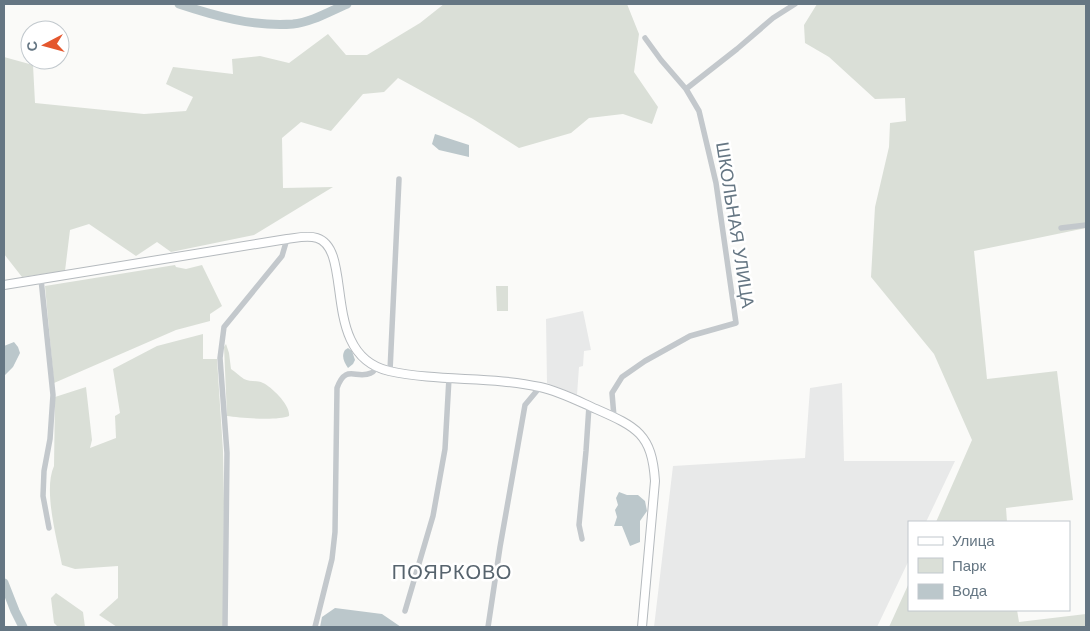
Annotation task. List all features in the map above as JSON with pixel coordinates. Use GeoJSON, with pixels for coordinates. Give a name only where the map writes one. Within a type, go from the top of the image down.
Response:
{"type":"FeatureCollection","features":[{"type":"Feature","properties":{"kind":"main road"},"geometry":{"type":"LineString","coordinates":[[4,285],[286,239],[318,238],[328,247],[336,267],[340,309],[348,336],[361,355],[377,367],[390,371],[540,387],[614,417],[634,427],[645,439],[651,451],[655,481],[642,627]]}},
{"type":"Feature","properties":{"kind":"street"},"geometry":{"type":"LineString","coordinates":[[686,89],[738,49],[773,18],[795,4]]}},
{"type":"Feature","properties":{"kind":"street","name":"ШКОЛЬНАЯ УЛИЦА"},"geometry":{"type":"LineString","coordinates":[[614,417],[612,393],[622,377],[645,361],[690,336],[736,323],[716,183],[699,111],[686,89],[645,38]]}},
{"type":"Feature","properties":{"kind":"street"},"geometry":{"type":"LineString","coordinates":[[390,371],[399,179]]}},
{"type":"Feature","properties":{"kind":"street"},"geometry":{"type":"LineString","coordinates":[[1061,228],[1086,225]]}},
{"type":"Feature","properties":{"kind":"street"},"geometry":{"type":"LineString","coordinates":[[225,627],[227,453],[220,358],[224,327],[282,256],[286,239]]}},
{"type":"Feature","properties":{"kind":"street"},"geometry":{"type":"LineString","coordinates":[[41,279],[53,395],[43,496],[49,528]]}},
{"type":"Feature","properties":{"kind":"street"},"geometry":{"type":"LineString","coordinates":[[315,627],[332,559],[335,532],[337,388],[341,379],[346,375],[371,374],[377,367]]}},
{"type":"Feature","properties":{"kind":"street"},"geometry":{"type":"LineString","coordinates":[[405,611],[433,516],[444,449],[449,378]]}},
{"type":"Feature","properties":{"kind":"street"},"geometry":{"type":"LineString","coordinates":[[488,627],[525,405],[540,387]]}},
{"type":"Feature","properties":{"kind":"street"},"geometry":{"type":"LineString","coordinates":[[582,539],[579,525],[589,406]]}},
{"type":"Feature","properties":{"kind":"shaded area"},"geometry":{"type":"Polygon","coordinates":[[[583,311],[591,350],[584,351],[583,366],[579,367],[577,395],[547,383],[546,319],[583,311]]]}},
{"type":"Feature","properties":{"kind":"shaded area"},"geometry":{"type":"Polygon","coordinates":[[[842,383],[844,461],[955,461],[926,521],[908,521],[908,562],[877,627],[654,627],[673,466],[805,458],[810,388],[842,383]]]}},
{"type":"Feature","properties":{"kind":"green space"},"geometry":{"type":"Polygon","coordinates":[[[444,4],[627,4],[639,34],[634,72],[658,107],[652,124],[623,114],[589,118],[571,133],[519,148],[473,119],[398,78],[384,92],[363,94],[331,131],[301,122],[282,138],[283,188],[333,187],[254,235],[171,252],[157,242],[136,256],[89,224],[70,230],[65,271],[22,277],[4,254],[4,57],[20,61],[20,70],[33,70],[35,103],[144,114],[186,111],[193,97],[166,84],[173,67],[233,74],[232,59],[260,56],[289,63],[328,34],[346,55],[367,55],[420,23],[444,4]]]}},
{"type":"Feature","properties":{"kind":"green space"},"geometry":{"type":"Polygon","coordinates":[[[817,4],[1086,4],[1086,228],[974,251],[987,379],[1057,371],[1073,500],[1006,508],[1007,521],[936,521],[972,440],[934,354],[871,277],[875,207],[889,147],[890,123],[906,121],[905,98],[875,99],[829,57],[805,43],[804,25],[817,4]]]}},
{"type":"Feature","properties":{"kind":"green space"},"geometry":{"type":"Polygon","coordinates":[[[175,265],[176,267],[186,269],[202,265],[222,306],[210,314],[210,321],[176,330],[54,383],[45,286],[175,265]]]}},
{"type":"Feature","properties":{"kind":"green space"},"geometry":{"type":"Polygon","coordinates":[[[496,286],[508,286],[508,311],[497,311],[496,286]]]}},
{"type":"Feature","properties":{"kind":"green space"},"geometry":{"type":"Polygon","coordinates":[[[203,334],[203,359],[217,359],[223,451],[223,627],[117,627],[99,615],[118,598],[118,566],[75,569],[62,565],[50,501],[51,476],[54,466],[55,397],[86,387],[92,440],[90,448],[116,438],[115,416],[120,413],[113,369],[157,346],[203,334]]]}},
{"type":"Feature","properties":{"kind":"green space"},"geometry":{"type":"Polygon","coordinates":[[[226,344],[231,369],[244,379],[261,382],[271,388],[284,402],[289,416],[268,419],[227,416],[224,347],[226,344]]]}},
{"type":"Feature","properties":{"kind":"green space"},"geometry":{"type":"Polygon","coordinates":[[[908,585],[908,611],[1017,611],[1019,622],[1086,614],[1086,627],[889,627],[908,585]]]}},
{"type":"Feature","properties":{"kind":"green space"},"geometry":{"type":"Polygon","coordinates":[[[56,593],[83,612],[85,627],[58,627],[54,623],[51,598],[56,593]]]}},
{"type":"Feature","properties":{"kind":"water"},"geometry":{"type":"Polygon","coordinates":[[[435,134],[469,145],[469,157],[439,150],[432,144],[435,134]]]}},
{"type":"Feature","properties":{"kind":"water"},"geometry":{"type":"Polygon","coordinates":[[[14,342],[20,353],[13,367],[4,376],[4,346],[14,342]]]}},
{"type":"Feature","properties":{"kind":"water"},"geometry":{"type":"Polygon","coordinates":[[[348,348],[352,351],[355,360],[348,368],[343,357],[345,350],[348,348]]]}},
{"type":"Feature","properties":{"kind":"water"},"geometry":{"type":"Polygon","coordinates":[[[619,492],[627,495],[638,495],[645,501],[647,511],[640,521],[640,542],[630,546],[622,526],[614,526],[617,517],[615,510],[618,505],[616,498],[619,492]]]}},
{"type":"Feature","properties":{"kind":"water"},"geometry":{"type":"Polygon","coordinates":[[[335,608],[382,614],[401,627],[320,627],[322,617],[335,608]]]}},
{"type":"Feature","properties":{"kind":"waterway"},"geometry":{"type":"LineString","coordinates":[[179,4],[235,20],[264,24],[293,24],[307,21],[347,4]]}},
{"type":"Feature","properties":{"kind":"waterway"},"geometry":{"type":"LineString","coordinates":[[4,583],[23,627]]}},
{"type":"Feature","properties":{"kind":"district","name":"ПОЯРКОВО"},"geometry":{"type":"Point","coordinates":[452,572]}}]}
